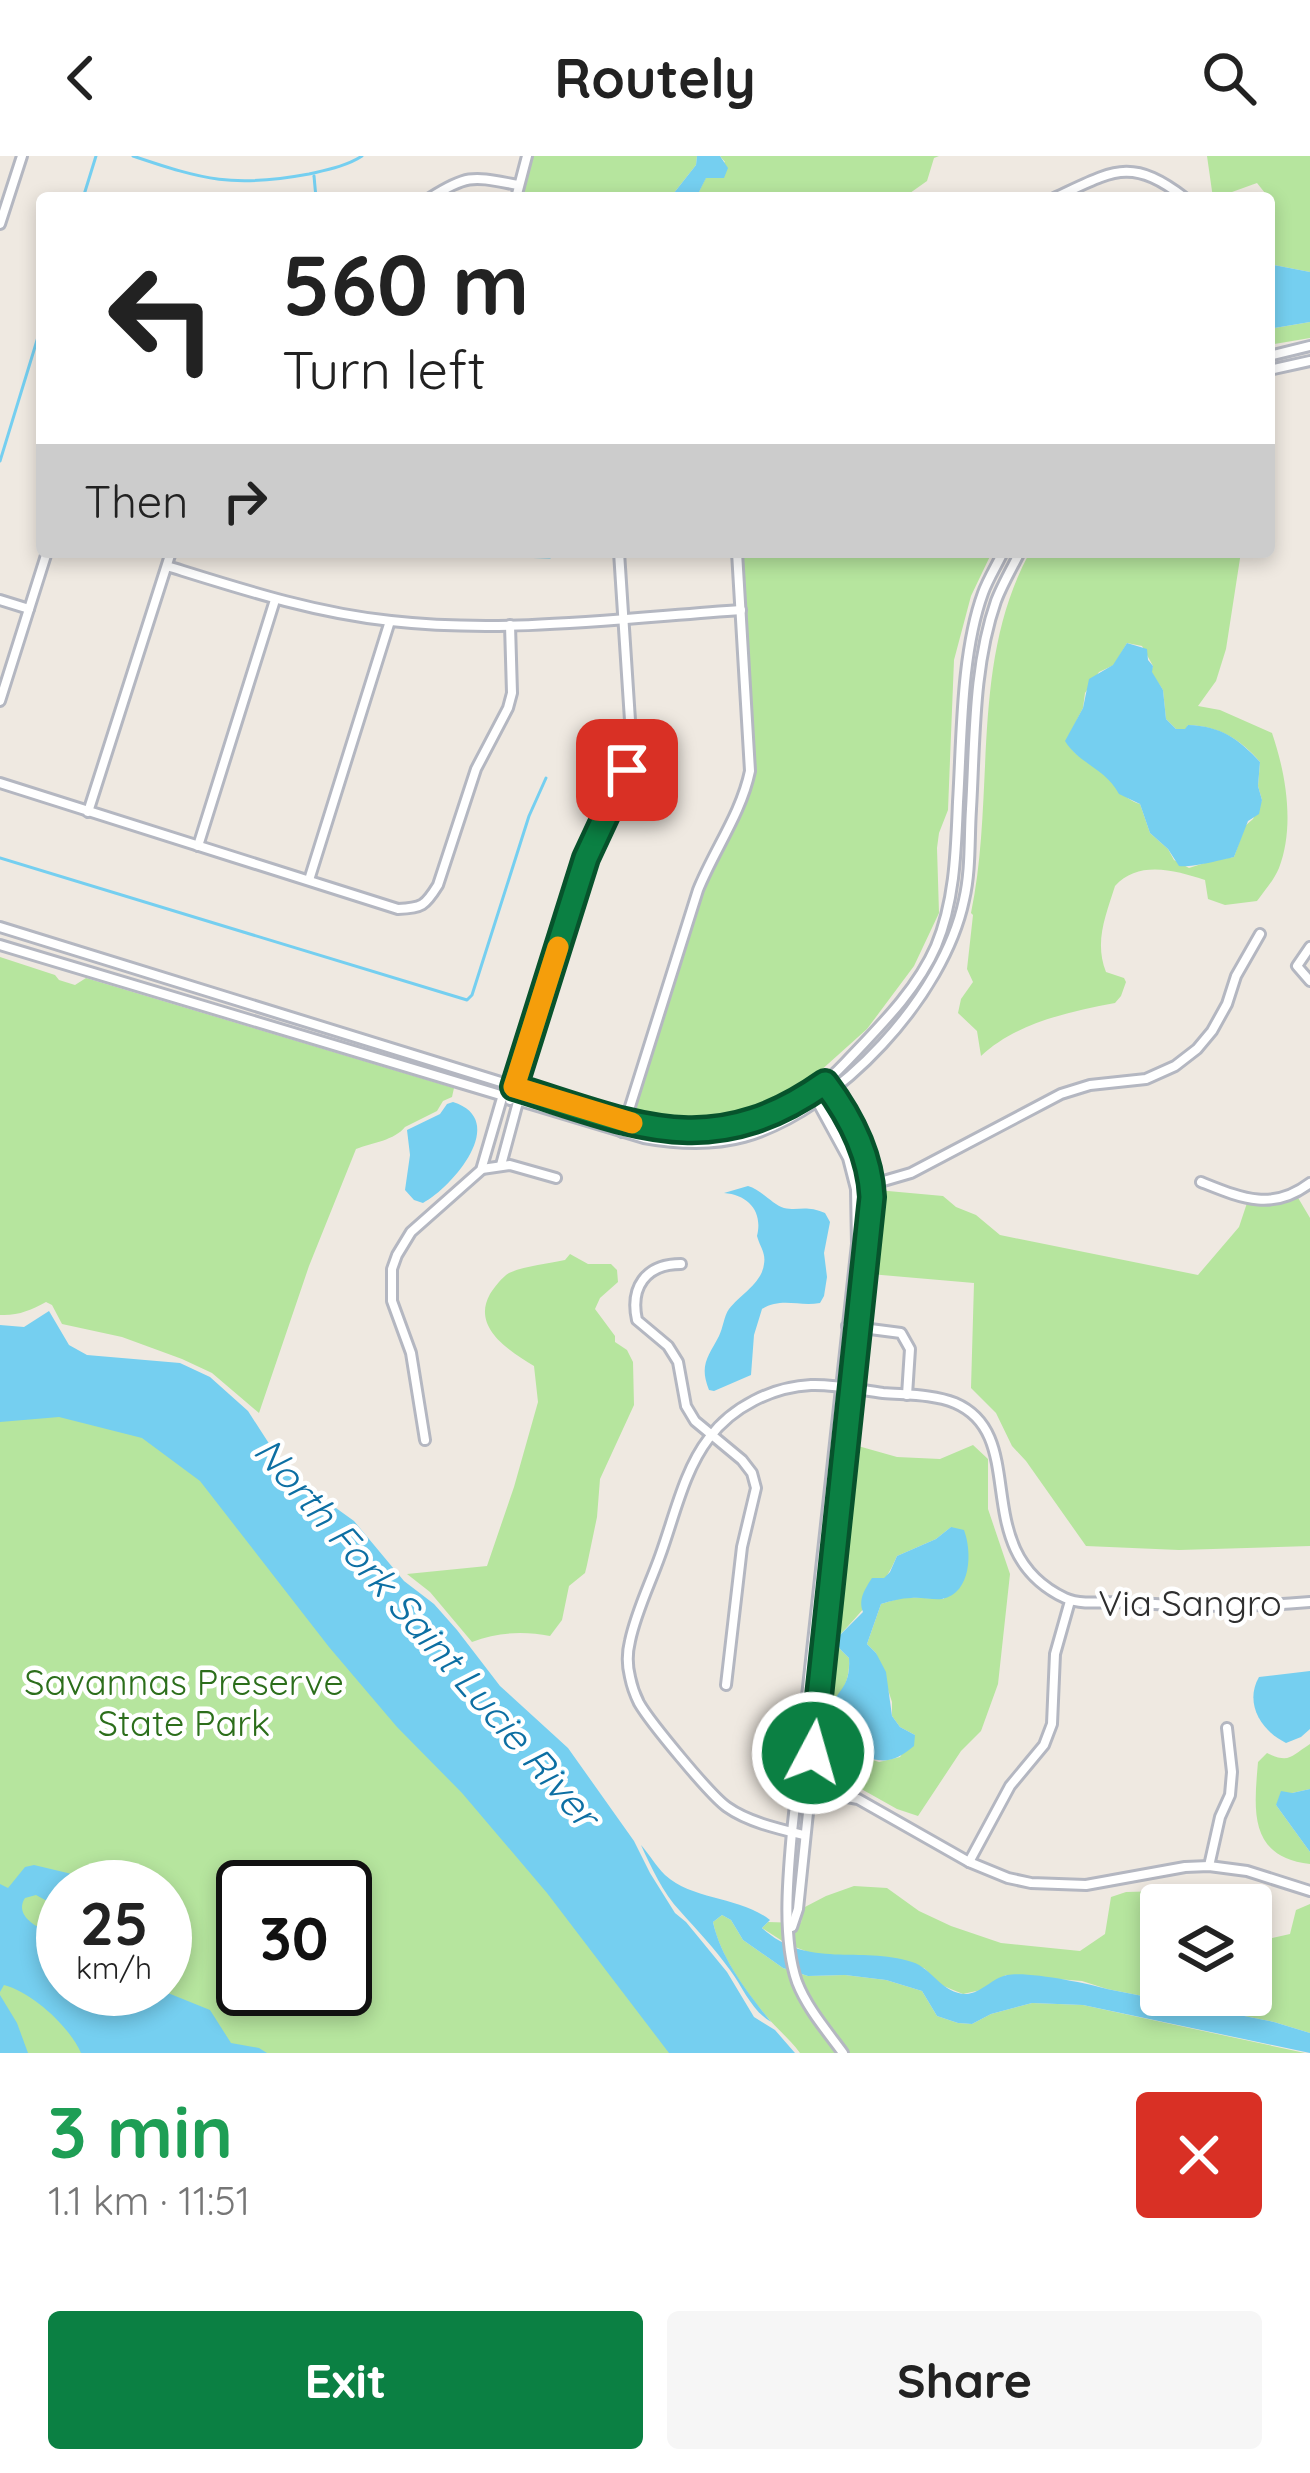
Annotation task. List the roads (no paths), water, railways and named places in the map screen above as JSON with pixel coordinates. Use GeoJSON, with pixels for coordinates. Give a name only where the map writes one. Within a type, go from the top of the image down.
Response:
{"type":"FeatureCollection","features":[{"type":"Feature","properties":{"kind":"street"},"geometry":{"type":"LineString","coordinates":[[0,224],[22,156]]}},
{"type":"Feature","properties":{"kind":"street"},"geometry":{"type":"LineString","coordinates":[[517,192],[527,156]]}},
{"type":"Feature","properties":{"kind":"street"},"geometry":{"type":"LineString","coordinates":[[1067,192],[1118,168],[1134,166],[1165,179],[1179,192]]}},
{"type":"Feature","properties":{"kind":"street"},"geometry":{"type":"LineString","coordinates":[[439,192],[474,177],[518,185]]}},
{"type":"Feature","properties":{"kind":"street"},"geometry":{"type":"LineString","coordinates":[[1275,355],[1310,346]]}},
{"type":"Feature","properties":{"kind":"street"},"geometry":{"type":"LineString","coordinates":[[1275,369],[1310,361]]}},
{"type":"Feature","properties":{"kind":"street"},"geometry":{"type":"LineString","coordinates":[[0,701],[45,558]]}},
{"type":"Feature","properties":{"kind":"street"},"geometry":{"type":"LineString","coordinates":[[88,812],[169,558]]}},
{"type":"Feature","properties":{"kind":"street"},"geometry":{"type":"LineString","coordinates":[[424,1440],[411,1353],[391,1295],[392,1269],[411,1232],[481,1170],[510,1100],[586,858],[627,770],[632,752],[619,558]]}},
{"type":"Feature","properties":{"kind":"street"},"geometry":{"type":"LineString","coordinates":[[622,1132],[698,890],[746,791],[750,771],[737,558]]}},
{"type":"Feature","properties":{"kind":"street"},"geometry":{"type":"LineString","coordinates":[[0,926],[625,1121],[670,1131],[743,1125],[790,1105],[825,1083],[909,990],[935,948],[955,864],[963,711],[972,641],[982,594],[1000,558]]}},
{"type":"Feature","properties":{"kind":"street"},"geometry":{"type":"LineString","coordinates":[[0,945],[664,1142],[721,1141],[783,1122],[832,1092],[891,1033],[921,997],[947,953],[969,865],[984,648],[997,600],[1017,558]]}},
{"type":"Feature","properties":{"kind":"street"},"geometry":{"type":"LineString","coordinates":[[167,566],[275,600],[390,621],[510,625],[741,610]]}},
{"type":"Feature","properties":{"kind":"street"},"geometry":{"type":"LineString","coordinates":[[0,600],[29,609]]}},
{"type":"Feature","properties":{"kind":"street"},"geometry":{"type":"LineString","coordinates":[[198,846],[275,600]]}},
{"type":"Feature","properties":{"kind":"street"},"geometry":{"type":"LineString","coordinates":[[309,880],[390,621]]}},
{"type":"Feature","properties":{"kind":"street"},"geometry":{"type":"LineString","coordinates":[[0,783],[398,910],[418,908],[437,885],[476,770],[508,708],[512,693],[510,625]]}},
{"type":"Feature","properties":{"kind":"street"},"geometry":{"type":"LineString","coordinates":[[856,1189],[911,1173],[1061,1094],[1090,1085],[1146,1079],[1175,1066],[1212,1031],[1260,934]]}},
{"type":"Feature","properties":{"kind":"street"},"geometry":{"type":"LineString","coordinates":[[1310,946],[1298,966],[1310,981]]}},
{"type":"Feature","properties":{"kind":"street"},"geometry":{"type":"LineString","coordinates":[[789,1934],[798,1909],[872,1184],[856,1134],[825,1083]]}},
{"type":"Feature","properties":{"kind":"street"},"geometry":{"type":"LineString","coordinates":[[812,1092],[848,1158],[856,1189],[856,1244],[792,1832],[789,1934],[798,1985],[843,2053]]}},
{"type":"Feature","properties":{"kind":"street"},"geometry":{"type":"LineString","coordinates":[[501,1165],[510,1100]]}},
{"type":"Feature","properties":{"kind":"street"},"geometry":{"type":"LineString","coordinates":[[481,1170],[517,1166],[556,1178]]}},
{"type":"Feature","properties":{"kind":"street"},"geometry":{"type":"LineString","coordinates":[[1201,1182],[1242,1198],[1272,1201],[1310,1183]]}},
{"type":"Feature","properties":{"kind":"street"},"geometry":{"type":"LineString","coordinates":[[681,1264],[648,1274],[634,1296],[638,1320],[668,1346],[678,1362],[686,1406],[694,1421],[742,1460],[756,1488],[742,1546],[726,1685]]}},
{"type":"Feature","properties":{"kind":"street"},"geometry":{"type":"LineString","coordinates":[[847,1326],[901,1333],[910,1348],[907,1395]]}},
{"type":"Feature","properties":{"kind":"street","name":"Via Sangro"},"geometry":{"type":"LineString","coordinates":[[712,1435],[730,1415],[757,1399],[813,1385],[956,1404],[974,1415],[997,1457],[1006,1529],[1016,1555],[1042,1584],[1070,1601],[1230,1608],[1310,1602]]}},
{"type":"Feature","properties":{"kind":"street"},"geometry":{"type":"LineString","coordinates":[[712,1435],[692,1470],[630,1637],[628,1671],[642,1708],[717,1798],[742,1815],[804,1835]]}},
{"type":"Feature","properties":{"kind":"street"},"geometry":{"type":"LineString","coordinates":[[969,1862],[1010,1786],[1044,1744],[1052,1724],[1055,1654],[1070,1601]]}},
{"type":"Feature","properties":{"kind":"street"},"geometry":{"type":"LineString","coordinates":[[1208,1866],[1230,1795],[1227,1728]]}},
{"type":"Feature","properties":{"kind":"street"},"geometry":{"type":"LineString","coordinates":[[809,1790],[858,1798],[969,1862],[1008,1878],[1086,1885],[1208,1866],[1246,1871],[1310,1892]]}},
{"type":"Feature","properties":{"kind":"water"},"geometry":{"type":"Polygon","coordinates":[[[697,156],[720,156],[728,168],[724,178],[706,178],[699,192],[675,192],[696,165],[697,156]]]}},
{"type":"Feature","properties":{"kind":"water"},"geometry":{"type":"Polygon","coordinates":[[[1275,265],[1310,272],[1310,322],[1275,328],[1275,265]]]}},
{"type":"Feature","properties":{"kind":"water"},"geometry":{"type":"Polygon","coordinates":[[[1127,643],[1147,649],[1152,672],[1163,690],[1166,719],[1176,729],[1188,725],[1220,731],[1260,762],[1259,814],[1248,821],[1234,857],[1179,866],[1150,833],[1140,804],[1119,794],[1065,741],[1083,708],[1089,679],[1113,665],[1127,643]]]}},
{"type":"Feature","properties":{"kind":"water"},"geometry":{"type":"Polygon","coordinates":[[[453,1102],[469,1111],[477,1123],[471,1153],[435,1195],[423,1203],[414,1200],[405,1190],[410,1155],[407,1130],[453,1102]]]}},
{"type":"Feature","properties":{"kind":"water"},"geometry":{"type":"Polygon","coordinates":[[[748,1186],[784,1208],[825,1213],[830,1222],[824,1296],[820,1303],[762,1309],[754,1335],[751,1375],[714,1391],[709,1390],[705,1374],[708,1356],[729,1309],[755,1283],[764,1264],[756,1212],[741,1197],[724,1193],[748,1186]]]}},
{"type":"Feature","properties":{"kind":"water","name":"North Fork Saint Lucie River"},"geometry":{"type":"Polygon","coordinates":[[[49,1311],[69,1345],[87,1355],[180,1363],[210,1377],[248,1411],[279,1459],[304,1485],[354,1521],[404,1581],[434,1604],[500,1686],[568,1748],[634,1841],[675,1913],[727,1972],[754,2017],[775,2030],[795,2053],[669,2053],[547,1893],[329,1647],[200,1481],[142,1438],[59,1417],[0,1422],[0,1325],[24,1327],[49,1311]]]}},
{"type":"Feature","properties":{"kind":"water"},"geometry":{"type":"Polygon","coordinates":[[[951,1527],[964,1530],[968,1549],[967,1570],[959,1589],[942,1599],[907,1598],[881,1604],[867,1644],[886,1672],[892,1716],[915,1735],[914,1746],[888,1760],[860,1756],[827,1714],[849,1669],[849,1658],[836,1639],[863,1612],[862,1598],[872,1578],[884,1578],[897,1556],[951,1527]]]}},
{"type":"Feature","properties":{"kind":"water"},"geometry":{"type":"Polygon","coordinates":[[[1310,1671],[1310,1729],[1286,1743],[1258,1715],[1255,1687],[1259,1677],[1310,1671]]]}},
{"type":"Feature","properties":{"kind":"water"},"geometry":{"type":"Polygon","coordinates":[[[1310,1789],[1310,1852],[1276,1805],[1281,1791],[1310,1789]]]}},
{"type":"Feature","properties":{"kind":"water"},"geometry":{"type":"Polygon","coordinates":[[[641,1845],[677,1883],[758,1912],[770,1920],[762,1928],[798,1949],[912,1962],[958,1993],[972,1993],[1007,1975],[1028,1975],[1140,1996],[1140,2016],[1244,2016],[1274,2022],[1310,2033],[1310,2053],[1083,2005],[1032,2003],[972,2024],[958,2023],[937,2016],[922,1991],[886,1980],[808,1976],[783,1968],[743,1940],[731,1920],[722,1915],[713,1922],[722,1949],[771,2022],[753,2005],[653,1871],[641,1845]]]}},
{"type":"Feature","properties":{"kind":"water"},"geometry":{"type":"Polygon","coordinates":[[[36,1865],[36,1895],[25,1898],[22,1909],[36,1925],[36,2002],[4,1985],[0,1992],[0,1884],[8,1888],[25,1867],[36,1865]]]}},
{"type":"Feature","properties":{"kind":"water"},"geometry":{"type":"Polygon","coordinates":[[[0,1995],[17,2023],[28,2053],[0,2053],[0,1995]]]}},
{"type":"Feature","properties":{"kind":"water"},"geometry":{"type":"Polygon","coordinates":[[[192,2003],[210,2010],[231,2043],[267,2053],[81,2053],[53,2016],[192,2016],[192,2003]]]}},
{"type":"Feature","properties":{"kind":"waterway"},"geometry":{"type":"LineString","coordinates":[[85,192],[96,156]]}},
{"type":"Feature","properties":{"kind":"waterway"},"geometry":{"type":"LineString","coordinates":[[133,156],[200,176],[239,181],[309,174],[362,156]]}},
{"type":"Feature","properties":{"kind":"waterway"},"geometry":{"type":"LineString","coordinates":[[314,176],[315,192]]}},
{"type":"Feature","properties":{"kind":"waterway"},"geometry":{"type":"LineString","coordinates":[[0,461],[36,344]]}},
{"type":"Feature","properties":{"kind":"waterway"},"geometry":{"type":"LineString","coordinates":[[0,858],[467,1000],[546,778]]}},
{"type":"Feature","properties":{"kind":"park label","name":"Savannas Preserve State Park"},"geometry":{"type":"Point","coordinates":[184,1702]}}]}
